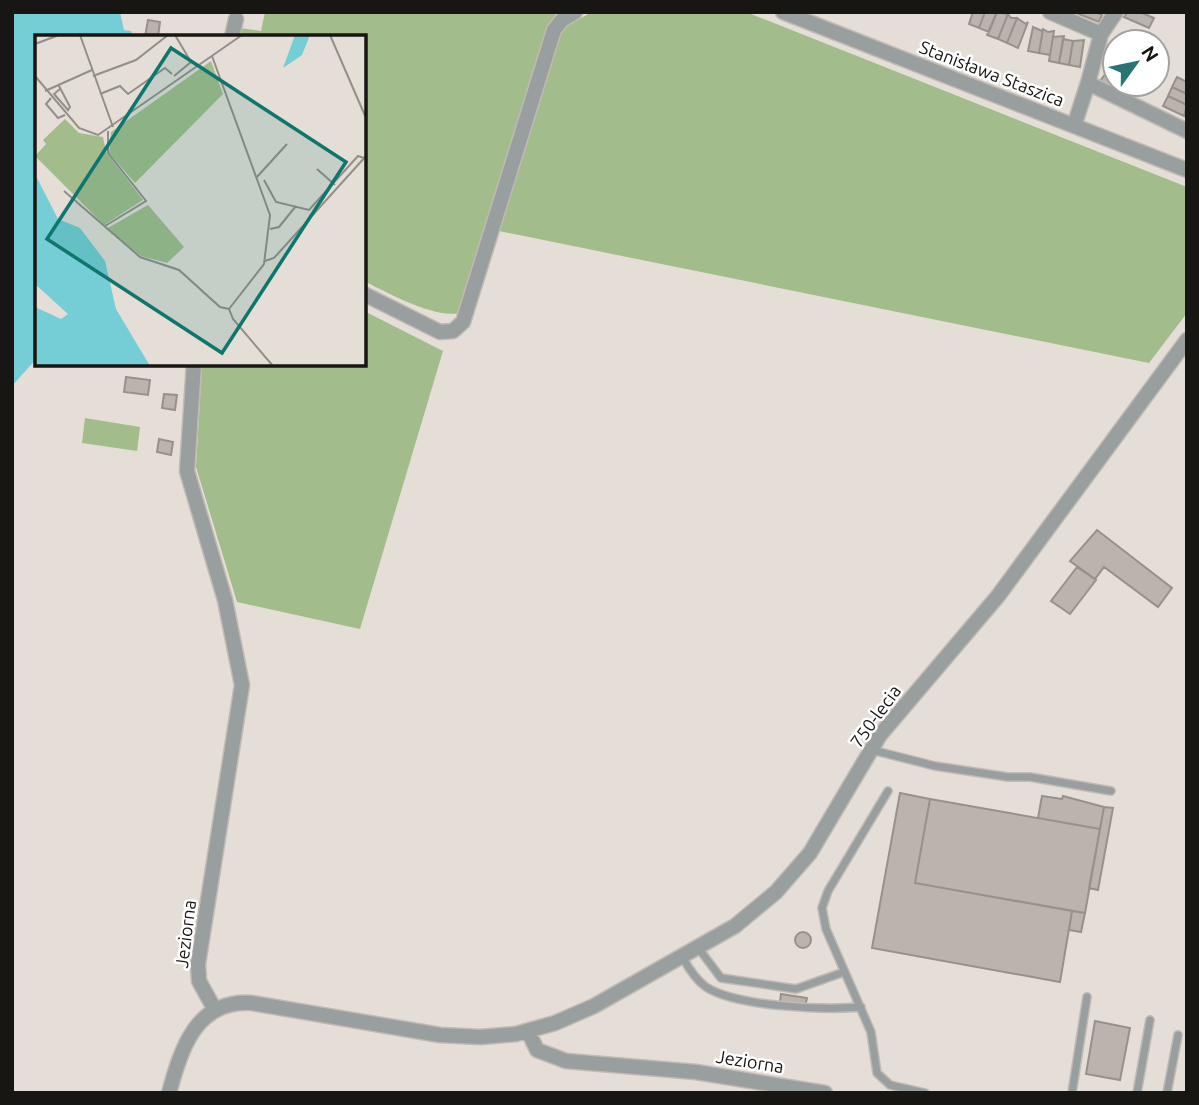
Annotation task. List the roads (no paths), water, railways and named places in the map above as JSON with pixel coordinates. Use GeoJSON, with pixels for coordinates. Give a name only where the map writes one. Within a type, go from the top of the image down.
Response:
{"type":"FeatureCollection","features":[{"type":"Feature","properties":{"kind":"street"},"geometry":{"type":"LineString","coordinates":[[366,295],[440,332],[453,331],[463,322],[554,30],[562,19],[575,12]]}},
{"type":"Feature","properties":{"kind":"street","name":"Stanisława Staszica"},"geometry":{"type":"LineString","coordinates":[[783,12],[1187,170]]}},
{"type":"Feature","properties":{"kind":"street"},"geometry":{"type":"LineString","coordinates":[[1050,12],[1101,34],[1073,126]]}},
{"type":"Feature","properties":{"kind":"street"},"geometry":{"type":"LineString","coordinates":[[1105,28],[1116,12]]}},
{"type":"Feature","properties":{"kind":"street"},"geometry":{"type":"LineString","coordinates":[[232,35],[237,16]]}},
{"type":"Feature","properties":{"kind":"street"},"geometry":{"type":"LineString","coordinates":[[1088,83],[1187,131]]}},
{"type":"Feature","properties":{"kind":"street","name":"750-lecia"},"geometry":{"type":"LineString","coordinates":[[528,1031],[581,1012],[699,949],[756,910],[795,871],[834,817],[894,717],[998,596],[1187,340]]}},
{"type":"Feature","properties":{"kind":"street","name":"Jeziorna"},"geometry":{"type":"LineString","coordinates":[[194,366],[187,471],[225,600],[242,677],[198,964],[199,982],[215,1010]]}},
{"type":"Feature","properties":{"kind":"street"},"geometry":{"type":"LineString","coordinates":[[169,1093],[188,1035],[200,1020],[215,1010],[252,1003],[454,1037],[493,1037],[528,1031]]}},
{"type":"Feature","properties":{"kind":"street","name":"Jeziorna"},"geometry":{"type":"LineString","coordinates":[[528,1031],[537,1050],[566,1061],[696,1072],[825,1093]]}},
{"type":"Feature","properties":{"kind":"lane"},"geometry":{"type":"LineString","coordinates":[[872,750],[935,766],[1008,777],[1030,776],[1111,791]]}},
{"type":"Feature","properties":{"kind":"lane"},"geometry":{"type":"LineString","coordinates":[[888,791],[824,899],[822,918],[861,1007],[872,1038],[873,1060],[877,1073],[890,1085],[925,1093]]}},
{"type":"Feature","properties":{"kind":"lane"},"geometry":{"type":"LineString","coordinates":[[699,949],[721,978],[787,989],[808,988],[844,972]]}},
{"type":"Feature","properties":{"kind":"lane"},"geometry":{"type":"LineString","coordinates":[[683,958],[698,981],[719,993],[805,1009],[861,1007]]}},
{"type":"Feature","properties":{"kind":"lane"},"geometry":{"type":"LineString","coordinates":[[1072,1093],[1087,997]]}},
{"type":"Feature","properties":{"kind":"lane"},"geometry":{"type":"LineString","coordinates":[[1137,1093],[1150,1020]]}},
{"type":"Feature","properties":{"kind":"lane"},"geometry":{"type":"LineString","coordinates":[[1167,1093],[1178,1035]]}},
{"type":"Feature","properties":{"kind":"water"},"geometry":{"type":"Polygon","coordinates":[[[12,12],[120,12],[124,30],[131,31],[132,35],[35,35],[35,360],[12,386],[12,12]]]}}]}
